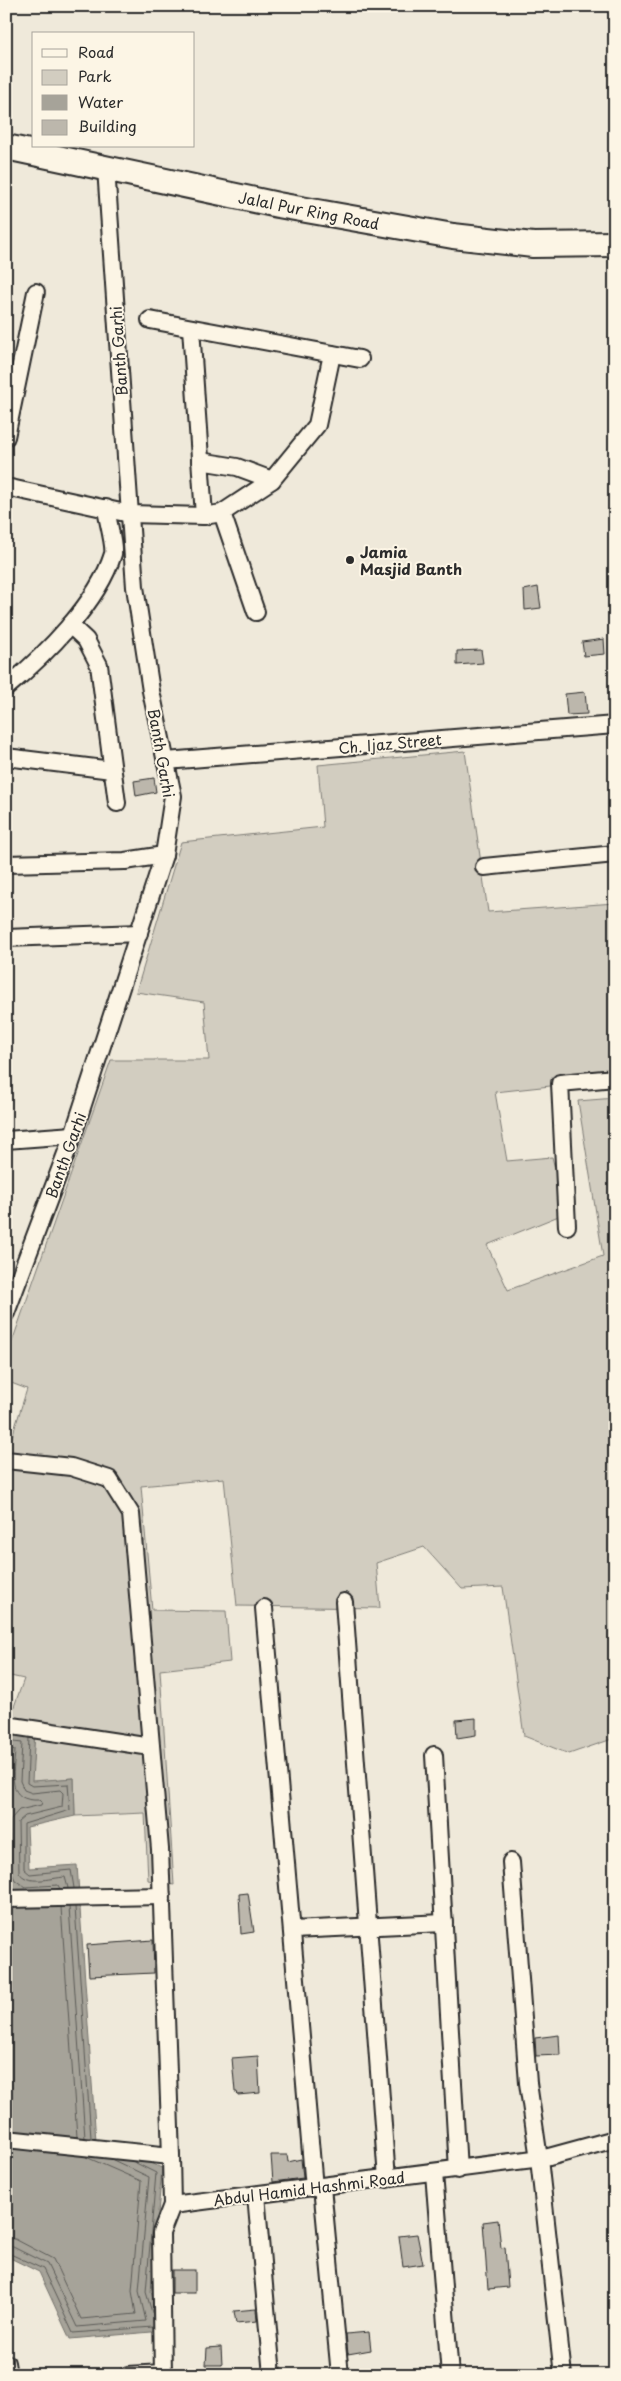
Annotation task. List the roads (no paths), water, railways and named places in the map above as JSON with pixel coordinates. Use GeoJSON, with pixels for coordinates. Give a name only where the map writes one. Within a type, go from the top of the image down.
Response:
{"type":"FeatureCollection","features":[{"type":"Feature","properties":{"kind":"main road","name":"Jalal Pur Ring Road"},"geometry":{"type":"LineString","coordinates":[[6,147],[326,214],[453,236],[533,245],[615,244]]}},
{"type":"Feature","properties":{"kind":"street","name":"Banth Garhi"},"geometry":{"type":"LineString","coordinates":[[6,1313],[73,1135],[139,933],[164,855],[173,796],[151,691],[134,587],[106,168]]}},
{"type":"Feature","properties":{"kind":"street"},"geometry":{"type":"LineString","coordinates":[[6,437],[36,292]]}},
{"type":"Feature","properties":{"kind":"street"},"geometry":{"type":"LineString","coordinates":[[150,320],[360,359]]}},
{"type":"Feature","properties":{"kind":"street"},"geometry":{"type":"LineString","coordinates":[[191,328],[204,516]]}},
{"type":"Feature","properties":{"kind":"street"},"geometry":{"type":"LineString","coordinates":[[6,487],[130,514],[204,516],[222,513],[272,480],[316,425],[332,354]]}},
{"type":"Feature","properties":{"kind":"street"},"geometry":{"type":"LineString","coordinates":[[200,461],[237,467],[272,480]]}},
{"type":"Feature","properties":{"kind":"street"},"geometry":{"type":"LineString","coordinates":[[6,688],[38,661],[70,625],[96,587],[113,552],[106,508]]}},
{"type":"Feature","properties":{"kind":"street"},"geometry":{"type":"LineString","coordinates":[[222,513],[256,612]]}},
{"type":"Feature","properties":{"kind":"street"},"geometry":{"type":"LineString","coordinates":[[70,625],[86,640],[99,665],[117,803]]}},
{"type":"Feature","properties":{"kind":"street","name":"Ch. Ijaz Street"},"geometry":{"type":"LineString","coordinates":[[166,761],[615,725]]}},
{"type":"Feature","properties":{"kind":"street"},"geometry":{"type":"LineString","coordinates":[[6,757],[112,770]]}},
{"type":"Feature","properties":{"kind":"street"},"geometry":{"type":"LineString","coordinates":[[484,867],[615,854]]}},
{"type":"Feature","properties":{"kind":"street"},"geometry":{"type":"LineString","coordinates":[[6,864],[126,861],[164,855]]}},
{"type":"Feature","properties":{"kind":"street"},"geometry":{"type":"LineString","coordinates":[[6,938],[139,933]]}},
{"type":"Feature","properties":{"kind":"street"},"geometry":{"type":"LineString","coordinates":[[567,1226],[560,1083],[615,1078]]}},
{"type":"Feature","properties":{"kind":"street"},"geometry":{"type":"LineString","coordinates":[[6,1140],[73,1135]]}},
{"type":"Feature","properties":{"kind":"street"},"geometry":{"type":"LineString","coordinates":[[6,1460],[71,1467],[109,1479],[131,1514],[160,1849],[172,2205],[161,2233],[163,2374],[128,2375]]}},
{"type":"Feature","properties":{"kind":"street"},"geometry":{"type":"LineString","coordinates":[[344,1602],[387,2179]]}},
{"type":"Feature","properties":{"kind":"street"},"geometry":{"type":"LineString","coordinates":[[264,1608],[292,1930],[318,2188],[340,2375]]}},
{"type":"Feature","properties":{"kind":"street"},"geometry":{"type":"LineString","coordinates":[[6,1726],[151,1747]]}},
{"type":"Feature","properties":{"kind":"street"},"geometry":{"type":"LineString","coordinates":[[434,1755],[458,2170]]}},
{"type":"Feature","properties":{"kind":"street"},"geometry":{"type":"LineString","coordinates":[[511,1862],[528,2083],[539,2159],[563,2375]]}},
{"type":"Feature","properties":{"kind":"street"},"geometry":{"type":"LineString","coordinates":[[6,1899],[162,1896]]}},
{"type":"Feature","properties":{"kind":"street"},"geometry":{"type":"LineString","coordinates":[[292,1930],[444,1923]]}},
{"type":"Feature","properties":{"kind":"street"},"geometry":{"type":"LineString","coordinates":[[6,2139],[170,2156]]}},
{"type":"Feature","properties":{"kind":"street","name":"Abdul Hamid Hashmi Road"},"geometry":{"type":"LineString","coordinates":[[172,2205],[539,2159],[615,2139]]}},
{"type":"Feature","properties":{"kind":"street"},"geometry":{"type":"LineString","coordinates":[[434,2173],[450,2375]]}},
{"type":"Feature","properties":{"kind":"street"},"geometry":{"type":"LineString","coordinates":[[256,2195],[272,2375]]}},
{"type":"Feature","properties":{"kind":"street"},"geometry":{"type":"LineString","coordinates":[[6,2363],[8,2375]]}},
{"type":"Feature","properties":{"kind":"water"},"geometry":{"type":"Polygon","coordinates":[[[6,1730],[35,1730],[32,1781],[74,1778],[75,1816],[27,1827],[29,1868],[77,1865],[96,2141],[162,2168],[151,2292],[163,2331],[70,2339],[39,2272],[6,2256],[6,1730]]]}},
{"type":"Feature","properties":{"kind":"place","name":"Jamia Masjid Banth"},"geometry":{"type":"Point","coordinates":[350,560]}}]}
